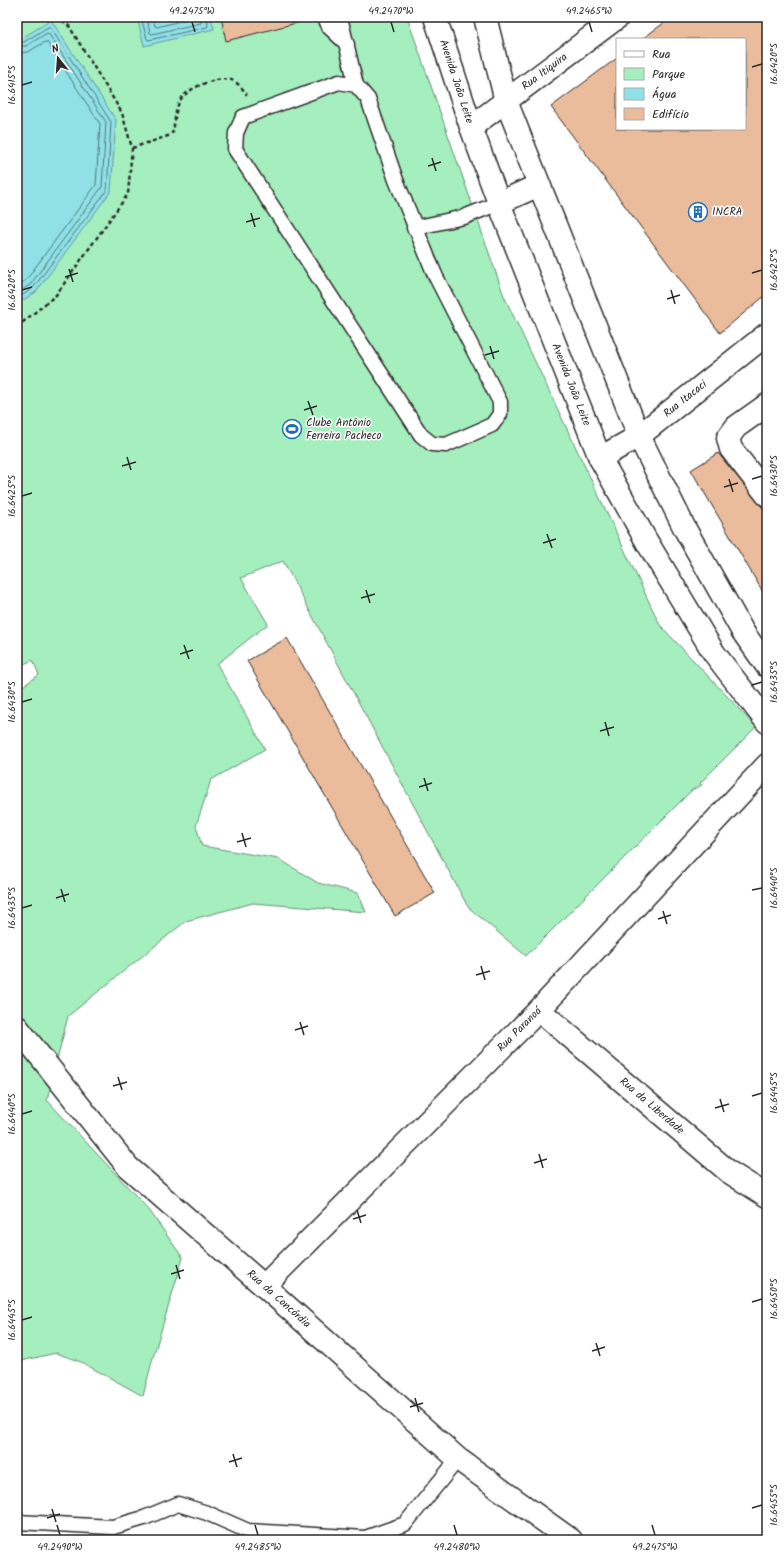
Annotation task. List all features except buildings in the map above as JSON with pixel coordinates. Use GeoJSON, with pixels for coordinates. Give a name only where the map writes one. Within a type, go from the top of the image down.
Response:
{"type":"FeatureCollection","features":[{"type":"Feature","properties":{"kind":"street","name":"Avenida João Leite"},"geometry":{"type":"LineString","coordinates":[[435,17],[471,127],[499,203],[600,458],[647,542],[714,653],[767,722]]}},
{"type":"Feature","properties":{"kind":"street"},"geometry":{"type":"LineString","coordinates":[[485,17],[506,101],[639,436],[685,529],[743,632],[767,666]]}},
{"type":"Feature","properties":{"kind":"street","name":"Rua Itiquira"},"geometry":{"type":"LineString","coordinates":[[471,127],[618,17]]}},
{"type":"Feature","properties":{"kind":"street"},"geometry":{"type":"LineString","coordinates":[[499,203],[539,185]]}},
{"type":"Feature","properties":{"kind":"street","name":"Rua Itacaci"},"geometry":{"type":"LineString","coordinates":[[600,458],[639,436],[767,334]]}},
{"type":"Feature","properties":{"kind":"street"},"geometry":{"type":"LineString","coordinates":[[767,405],[736,427],[728,438],[731,449],[767,495]]}},
{"type":"Feature","properties":{"kind":"street","name":"Rua Paranoá"},"geometry":{"type":"LineString","coordinates":[[264,1286],[539,1010],[767,765]]}},
{"type":"Feature","properties":{"kind":"street","name":"Rua da Liberdade"},"geometry":{"type":"LineString","coordinates":[[539,1010],[729,1172],[767,1196]]}},
{"type":"Feature","properties":{"kind":"street","name":"Rua da Concórdia"},"geometry":{"type":"LineString","coordinates":[[17,1027],[128,1167],[458,1459],[571,1540]]}},
{"type":"Feature","properties":{"kind":"lane"},"geometry":{"type":"LineString","coordinates":[[325,17],[329,27],[347,44]]}},
{"type":"Feature","properties":{"kind":"lane"},"geometry":{"type":"LineString","coordinates":[[340,17],[356,85],[368,99],[414,228],[434,275],[500,402],[500,414],[492,425],[446,445],[432,444],[421,435],[235,149],[236,133],[243,117],[339,82],[356,85]]}},
{"type":"Feature","properties":{"kind":"lane"},"geometry":{"type":"LineString","coordinates":[[414,228],[464,217],[499,203]]}},
{"type":"Feature","properties":{"kind":"lane"},"geometry":{"type":"LineString","coordinates":[[17,1522],[113,1527],[144,1518],[178,1504],[207,1512],[248,1530],[364,1538],[405,1524],[458,1459]]}},
{"type":"Feature","properties":{"kind":"path"},"geometry":{"type":"LineString","coordinates":[[17,326],[56,295],[128,194],[132,148],[122,113],[69,26],[58,17]]}},
{"type":"Feature","properties":{"kind":"path"},"geometry":{"type":"LineString","coordinates":[[132,148],[168,136],[173,132],[176,109],[180,100],[188,91],[222,79],[232,80],[245,91],[260,111]]}},
{"type":"Feature","properties":{"kind":"green space","name":"Clube Antônio Ferreira Pacheco"},"geometry":{"type":"Polygon","coordinates":[[[17,17],[407,17],[504,296],[660,625],[756,727],[700,783],[702,785],[692,790],[526,956],[468,907],[283,561],[241,578],[268,624],[217,664],[265,749],[211,780],[196,826],[202,846],[279,859],[318,883],[358,893],[366,912],[253,903],[186,921],[68,1016],[47,1100],[149,1210],[183,1258],[143,1396],[81,1362],[56,1353],[17,1362],[17,690],[39,675],[33,660],[17,667],[17,17]]]}},
{"type":"Feature","properties":{"kind":"water"},"geometry":{"type":"Polygon","coordinates":[[[137,17],[211,17],[214,29],[144,46],[137,17]]]}},
{"type":"Feature","properties":{"kind":"water"},"geometry":{"type":"Polygon","coordinates":[[[51,20],[116,120],[111,191],[36,292],[17,304],[17,35],[22,38],[51,20]]]}},
{"type":"Feature","properties":{"kind":"place","name":"INCRA"},"geometry":{"type":"Point","coordinates":[698,212]}},
{"type":"Feature","properties":{"kind":"place","name":"Clube Antônio Ferreira Pacheco"},"geometry":{"type":"Point","coordinates":[292,429]}}]}
